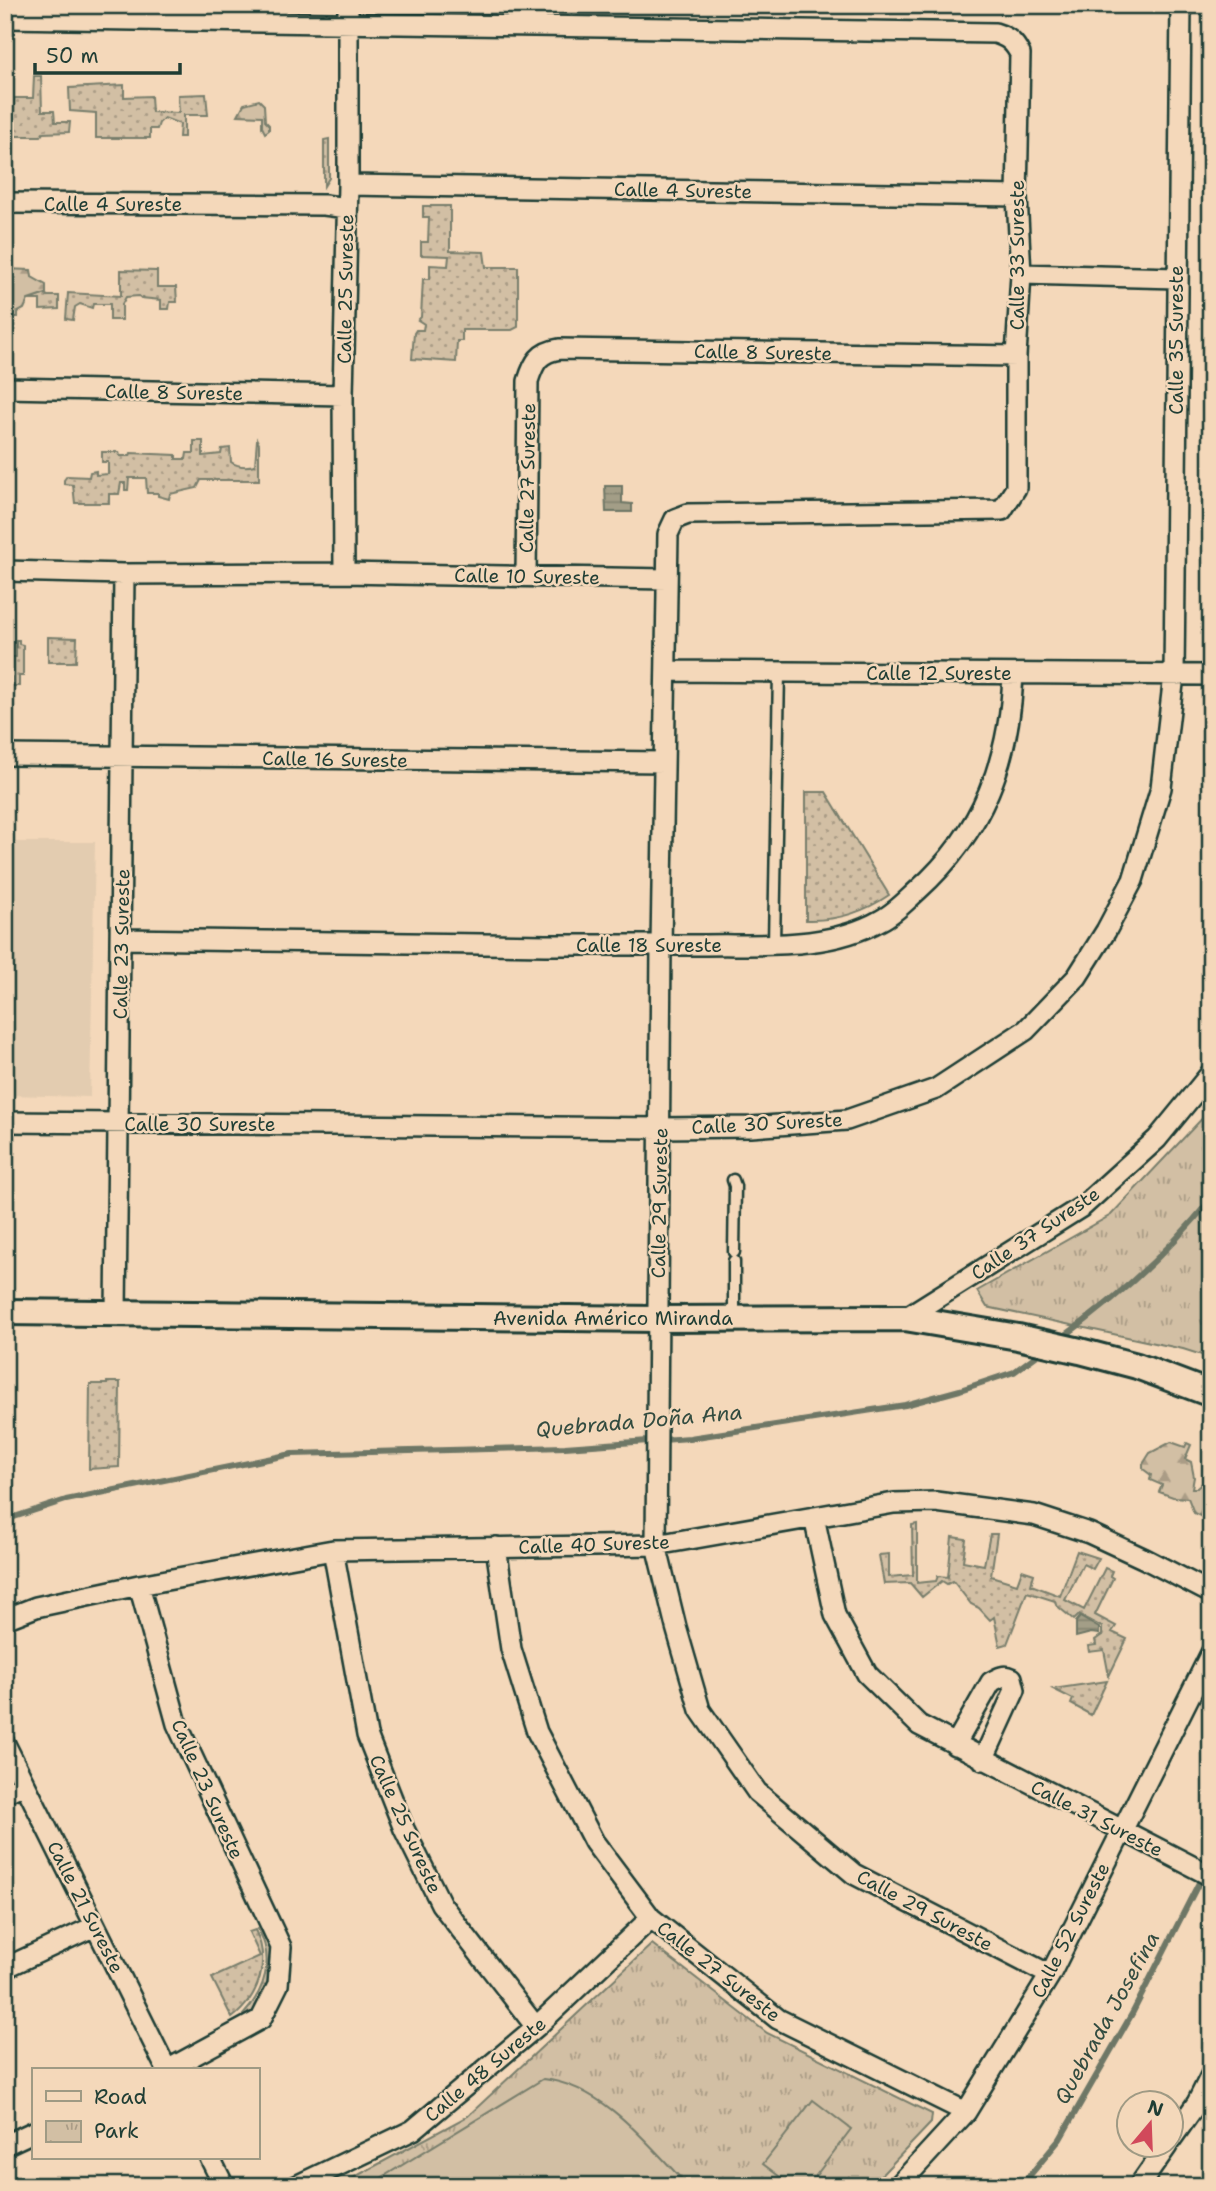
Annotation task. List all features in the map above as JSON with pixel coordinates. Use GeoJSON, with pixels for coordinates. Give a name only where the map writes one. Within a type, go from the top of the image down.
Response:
{"type":"FeatureCollection","features":[{"type":"Feature","properties":{"kind":"street","name":"Calle 35 Sureste"},"geometry":{"type":"LineString","coordinates":[[1174,675],[1181,5]]}},
{"type":"Feature","properties":{"kind":"street"},"geometry":{"type":"LineString","coordinates":[[5,18],[348,14]]}},
{"type":"Feature","properties":{"kind":"street","name":"Calle 33 Sureste"},"geometry":{"type":"LineString","coordinates":[[348,14],[995,33],[1005,36],[1015,44],[1020,54],[1017,196],[1021,274],[1016,356],[1016,488],[1002,510],[688,514],[675,519],[668,534],[666,579]]}},
{"type":"Feature","properties":{"kind":"street","name":"Calle 25 Sureste"},"geometry":{"type":"LineString","coordinates":[[344,573],[343,395],[348,185],[348,14]]}},
{"type":"Feature","properties":{"kind":"street","name":"Calle 4 Sureste"},"geometry":{"type":"LineString","coordinates":[[348,185],[1017,196]]}},
{"type":"Feature","properties":{"kind":"street","name":"Calle 4 Sureste"},"geometry":{"type":"LineString","coordinates":[[5,203],[324,205],[347,208]]}},
{"type":"Feature","properties":{"kind":"street"},"geometry":{"type":"LineString","coordinates":[[1021,274],[1177,278]]}},
{"type":"Feature","properties":{"kind":"street","name":"Calle 8 Sureste"},"geometry":{"type":"LineString","coordinates":[[528,381],[536,359],[549,350],[560,349],[1016,356]]}},
{"type":"Feature","properties":{"kind":"street","name":"Calle 27 Sureste"},"geometry":{"type":"LineString","coordinates":[[526,576],[528,381]]}},
{"type":"Feature","properties":{"kind":"street","name":"Calle 8 Sureste"},"geometry":{"type":"LineString","coordinates":[[5,388],[343,395]]}},
{"type":"Feature","properties":{"kind":"street","name":"Calle 10 Sureste"},"geometry":{"type":"LineString","coordinates":[[5,571],[124,575],[344,573],[666,579]]}},
{"type":"Feature","properties":{"kind":"street","name":"Calle 23 Sureste"},"geometry":{"type":"LineString","coordinates":[[116,1313],[124,575]]}},
{"type":"Feature","properties":{"kind":"street","name":"Calle 29 Sureste"},"geometry":{"type":"LineString","coordinates":[[666,579],[656,1545],[676,1627],[700,1710],[757,1792],[854,1874],[1050,1975]]}},
{"type":"Feature","properties":{"kind":"street","name":"Calle 12 Sureste"},"geometry":{"type":"LineString","coordinates":[[666,671],[1211,675]]}},
{"type":"Feature","properties":{"kind":"street","name":"Calle 18 Sureste"},"geometry":{"type":"LineString","coordinates":[[121,939],[661,946],[819,941],[860,930],[883,920],[929,880],[967,834],[981,812],[992,788],[1008,729],[1013,674]]}},
{"type":"Feature","properties":{"kind":"street","name":"Calle 30 Sureste"},"geometry":{"type":"LineString","coordinates":[[5,1122],[660,1128],[751,1126],[847,1120],[936,1089],[1026,1030],[1077,977],[1106,932],[1133,880],[1161,788],[1174,675]]}},
{"type":"Feature","properties":{"kind":"street","name":"Calle 16 Sureste"},"geometry":{"type":"LineString","coordinates":[[5,755],[664,762]]}},
{"type":"Feature","properties":{"kind":"street","name":"Calle 37 Sureste"},"geometry":{"type":"LineString","coordinates":[[905,1318],[1083,1206],[1157,1139],[1211,1073]]}},
{"type":"Feature","properties":{"kind":"street","name":"Avenida Américo Miranda"},"geometry":{"type":"LineString","coordinates":[[5,1312],[657,1319],[905,1318],[1018,1337],[1080,1351],[1137,1366],[1211,1394]]}},
{"type":"Feature","properties":{"kind":"street","name":"Calle 40 Sureste"},"geometry":{"type":"LineString","coordinates":[[5,1619],[36,1607],[139,1585],[333,1550],[656,1545],[894,1503],[936,1502],[1034,1515],[1088,1533],[1211,1593]]}},
{"type":"Feature","properties":{"kind":"street","name":"Calle 31 Sureste"},"geometry":{"type":"LineString","coordinates":[[814,1517],[835,1615],[867,1674],[919,1725],[1211,1877]]}},
{"type":"Feature","properties":{"kind":"street","name":"Calle 27 Sureste"},"geometry":{"type":"LineString","coordinates":[[496,1546],[511,1648],[537,1732],[594,1842],[651,1918],[778,2019],[966,2112]]}},
{"type":"Feature","properties":{"kind":"street","name":"Calle 25 Sureste"},"geometry":{"type":"LineString","coordinates":[[333,1550],[368,1735],[404,1829],[441,1904],[536,2027]]}},
{"type":"Feature","properties":{"kind":"street","name":"Calle 23 Sureste"},"geometry":{"type":"LineString","coordinates":[[139,1585],[177,1724],[281,1947],[276,1990],[261,2019],[171,2068]]}},
{"type":"Feature","properties":{"kind":"street","name":"Calle 52 Sureste"},"geometry":{"type":"LineString","coordinates":[[898,2186],[966,2112],[1050,1975],[1211,1653]]}},
{"type":"Feature","properties":{"kind":"street"},"geometry":{"type":"LineString","coordinates":[[956,1745],[991,1682],[1000,1677],[1012,1678],[1015,1690],[983,1760]]}},
{"type":"Feature","properties":{"kind":"street","name":"Calle 21 Sureste"},"geometry":{"type":"LineString","coordinates":[[5,1744],[166,2068]]}},
{"type":"Feature","properties":{"kind":"street"},"geometry":{"type":"LineString","coordinates":[[5,1793],[24,1784]]}},
{"type":"Feature","properties":{"kind":"street","name":"Calle 48 Sureste"},"geometry":{"type":"LineString","coordinates":[[296,2186],[413,2130],[536,2027],[651,1918]]}},
{"type":"Feature","properties":{"kind":"street"},"geometry":{"type":"LineString","coordinates":[[5,1968],[95,1926]]}},
{"type":"Feature","properties":{"kind":"street"},"geometry":{"type":"LineString","coordinates":[[1184,2122],[1211,2076]]}},
{"type":"Feature","properties":{"kind":"street"},"geometry":{"type":"LineString","coordinates":[[5,2145],[32,2132]]}},
{"type":"Feature","properties":{"kind":"street"},"geometry":{"type":"LineString","coordinates":[[211,2160],[224,2186]]}},
{"type":"Feature","properties":{"kind":"street"},"geometry":{"type":"LineString","coordinates":[[1139,2186],[1157,2160]]}},
{"type":"Feature","properties":{"kind":"lane"},"geometry":{"type":"LineString","coordinates":[[774,944],[779,672]]}},
{"type":"Feature","properties":{"kind":"lane"},"geometry":{"type":"LineString","coordinates":[[733,1180],[734,1319]]}},
{"type":"Feature","properties":{"kind":"shaded area"},"geometry":{"type":"Polygon","coordinates":[[[605,486],[622,486],[622,503],[632,504],[632,512],[606,512],[605,486]]]}},
{"type":"Feature","properties":{"kind":"shaded area"},"geometry":{"type":"Polygon","coordinates":[[[5,842],[95,842],[90,1097],[5,1095],[5,842]]]}},
{"type":"Feature","properties":{"kind":"shaded area"},"geometry":{"type":"Polygon","coordinates":[[[1080,1617],[1099,1628],[1099,1634],[1076,1637],[1076,1622],[1080,1617]]]}},
{"type":"Feature","properties":{"kind":"green space"},"geometry":{"type":"Polygon","coordinates":[[[34,76],[41,76],[42,111],[54,111],[55,122],[70,122],[69,132],[12,136],[14,98],[33,98],[34,76]]]}},
{"type":"Feature","properties":{"kind":"green space"},"geometry":{"type":"Polygon","coordinates":[[[124,85],[124,97],[151,96],[152,112],[179,113],[178,95],[206,94],[208,115],[184,115],[184,137],[179,137],[180,124],[164,118],[157,129],[150,129],[150,138],[96,138],[96,113],[70,111],[69,88],[124,85]]]}},
{"type":"Feature","properties":{"kind":"green space"},"geometry":{"type":"Polygon","coordinates":[[[259,100],[264,105],[265,121],[269,125],[269,130],[265,133],[262,116],[238,115],[244,104],[259,100]]]}},
{"type":"Feature","properties":{"kind":"green space"},"geometry":{"type":"Polygon","coordinates":[[[329,139],[329,178],[324,186],[324,140],[329,139]]]}},
{"type":"Feature","properties":{"kind":"green space"},"geometry":{"type":"Polygon","coordinates":[[[423,206],[450,206],[450,251],[484,252],[486,267],[518,267],[518,327],[512,330],[462,330],[462,341],[457,341],[456,362],[412,359],[414,333],[416,330],[423,330],[424,324],[418,320],[421,317],[423,279],[430,279],[430,265],[448,266],[449,256],[421,255],[421,242],[428,242],[429,217],[423,217],[423,206]]]}},
{"type":"Feature","properties":{"kind":"green space"},"geometry":{"type":"Polygon","coordinates":[[[5,269],[31,270],[32,277],[46,285],[46,294],[28,300],[24,309],[18,312],[18,317],[10,317],[8,298],[5,298],[5,269]]]}},
{"type":"Feature","properties":{"kind":"green space"},"geometry":{"type":"Polygon","coordinates":[[[121,270],[157,271],[157,287],[176,287],[177,302],[170,302],[169,309],[161,309],[161,300],[139,296],[126,297],[122,304],[122,320],[110,320],[110,304],[93,304],[92,308],[80,304],[75,307],[73,320],[66,319],[68,293],[121,296],[121,270]]]}},
{"type":"Feature","properties":{"kind":"green space"},"geometry":{"type":"Polygon","coordinates":[[[46,294],[59,296],[59,309],[40,310],[40,300],[28,300],[46,294]]]}},
{"type":"Feature","properties":{"kind":"green space"},"geometry":{"type":"Polygon","coordinates":[[[257,440],[259,480],[201,480],[197,488],[170,494],[169,499],[158,496],[158,493],[147,493],[146,478],[129,478],[128,490],[125,490],[125,483],[121,483],[119,494],[109,494],[109,503],[75,503],[73,485],[64,484],[67,476],[89,477],[90,472],[96,471],[96,475],[108,474],[108,462],[102,462],[102,452],[119,452],[120,456],[130,456],[131,453],[176,455],[176,459],[186,459],[187,453],[194,453],[194,441],[203,441],[203,456],[221,454],[222,449],[230,448],[231,462],[242,466],[255,465],[257,440]]]}},
{"type":"Feature","properties":{"kind":"green space"},"geometry":{"type":"Polygon","coordinates":[[[48,637],[77,638],[76,662],[48,662],[48,637]]]}},
{"type":"Feature","properties":{"kind":"green space"},"geometry":{"type":"Polygon","coordinates":[[[16,640],[23,645],[23,676],[19,676],[19,686],[12,686],[12,677],[5,676],[5,657],[16,657],[16,640]]]}},
{"type":"Feature","properties":{"kind":"green space"},"geometry":{"type":"Polygon","coordinates":[[[806,792],[826,792],[889,895],[849,915],[806,920],[806,792]]]}},
{"type":"Feature","properties":{"kind":"green space"},"geometry":{"type":"Polygon","coordinates":[[[1211,1109],[1211,1358],[1183,1349],[987,1307],[977,1291],[1111,1215],[1211,1109]]]}},
{"type":"Feature","properties":{"kind":"green space"},"geometry":{"type":"Polygon","coordinates":[[[120,1382],[119,1467],[89,1469],[90,1384],[120,1382]]]}},
{"type":"Feature","properties":{"kind":"green space"},"geometry":{"type":"Polygon","coordinates":[[[1171,1442],[1185,1447],[1187,1443],[1191,1445],[1185,1459],[1191,1462],[1194,1477],[1192,1488],[1201,1484],[1211,1486],[1211,1503],[1206,1512],[1211,1515],[1210,1521],[1194,1513],[1188,1498],[1159,1492],[1162,1485],[1150,1480],[1151,1475],[1143,1469],[1150,1453],[1171,1442]]]}},
{"type":"Feature","properties":{"kind":"green space"},"geometry":{"type":"Polygon","coordinates":[[[917,1524],[917,1583],[936,1581],[938,1576],[948,1577],[952,1537],[966,1539],[963,1561],[984,1565],[990,1534],[997,1534],[991,1576],[1017,1584],[1022,1570],[1034,1574],[1031,1585],[1060,1596],[1077,1551],[1099,1558],[1093,1569],[1083,1564],[1065,1600],[1084,1610],[1105,1568],[1112,1571],[1110,1576],[1113,1578],[1095,1615],[1116,1626],[1112,1632],[1127,1639],[1109,1676],[1104,1650],[1089,1652],[1088,1646],[1096,1645],[1095,1640],[1102,1635],[1102,1627],[1079,1615],[1074,1620],[1056,1605],[1055,1601],[1027,1592],[1007,1644],[1000,1646],[994,1617],[990,1620],[971,1604],[953,1581],[947,1584],[942,1581],[922,1597],[910,1583],[884,1584],[879,1555],[889,1554],[889,1577],[913,1575],[912,1525],[917,1524]]]}},
{"type":"Feature","properties":{"kind":"green space"},"geometry":{"type":"Polygon","coordinates":[[[1107,1681],[1091,1715],[1071,1704],[1073,1699],[1053,1689],[1107,1681]]]}},
{"type":"Feature","properties":{"kind":"green space"},"geometry":{"type":"Polygon","coordinates":[[[265,1927],[272,1948],[272,1967],[259,2005],[247,2019],[243,2015],[257,1996],[265,1974],[266,1952],[258,1929],[265,1927]]]}},
{"type":"Feature","properties":{"kind":"green space"},"geometry":{"type":"Polygon","coordinates":[[[255,1930],[262,1954],[260,1978],[249,2000],[232,2018],[212,1978],[260,1956],[249,1932],[255,1930]]]}},
{"type":"Feature","properties":{"kind":"green space"},"geometry":{"type":"Polygon","coordinates":[[[652,1944],[767,2033],[932,2114],[931,2123],[871,2186],[338,2186],[468,2116],[652,1944]]]}},
{"type":"Feature","properties":{"kind":"green space"},"geometry":{"type":"Polygon","coordinates":[[[543,2079],[585,2092],[605,2105],[641,2136],[688,2186],[368,2186],[543,2079]]]}},
{"type":"Feature","properties":{"kind":"green space"},"geometry":{"type":"Polygon","coordinates":[[[813,2100],[851,2129],[808,2186],[792,2186],[763,2164],[813,2100]]]}},
{"type":"Feature","properties":{"kind":"waterway","name":"Quebrada Doña Ana"},"geometry":{"type":"LineString","coordinates":[[1059,1340],[1140,1275],[1211,1199]]}},
{"type":"Feature","properties":{"kind":"waterway","name":"Quebrada Doña Ana"},"geometry":{"type":"LineString","coordinates":[[5,1520],[66,1500],[292,1454],[565,1447],[690,1438],[905,1405],[1014,1372],[1044,1350]]}},
{"type":"Feature","properties":{"kind":"waterway","name":"Quebrada Josefina"},"geometry":{"type":"LineString","coordinates":[[1021,2186],[1060,2139],[1133,2012],[1211,1859]]}}]}
